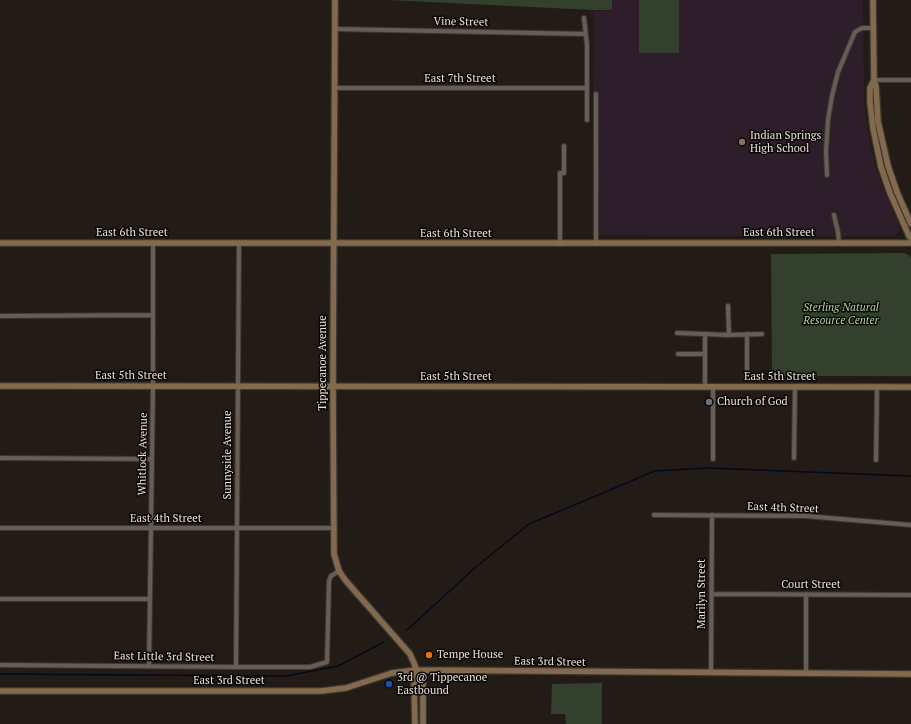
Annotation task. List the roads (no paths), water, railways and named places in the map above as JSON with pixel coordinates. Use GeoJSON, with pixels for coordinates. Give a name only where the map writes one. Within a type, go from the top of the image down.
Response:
{"type":"FeatureCollection","features":[{"type":"Feature","properties":{"kind":"street","name":"Tippecanoe Avenue"},"geometry":{"type":"LineString","coordinates":[[335,0],[333,386],[334,554],[339,571],[346,581],[381,622],[408,650],[416,670],[424,684],[424,724]]}},
{"type":"Feature","properties":{"kind":"street"},"geometry":{"type":"LineString","coordinates":[[874,0],[874,80],[876,87],[878,121],[888,166],[897,192],[911,224]]}},
{"type":"Feature","properties":{"kind":"street"},"geometry":{"type":"LineString","coordinates":[[584,18],[586,34],[587,120]]}},
{"type":"Feature","properties":{"kind":"street"},"geometry":{"type":"LineString","coordinates":[[827,175],[826,151],[828,120],[838,72],[856,32],[862,28],[874,28]]}},
{"type":"Feature","properties":{"kind":"street","name":"Vine Street"},"geometry":{"type":"LineString","coordinates":[[335,29],[586,34]]}},
{"type":"Feature","properties":{"kind":"street"},"geometry":{"type":"LineString","coordinates":[[874,80],[911,80]]}},
{"type":"Feature","properties":{"kind":"street"},"geometry":{"type":"LineString","coordinates":[[874,80],[870,88],[870,102],[874,134],[881,167],[890,193],[911,238]]}},
{"type":"Feature","properties":{"kind":"street","name":"East 7th Street"},"geometry":{"type":"LineString","coordinates":[[334,88],[587,88]]}},
{"type":"Feature","properties":{"kind":"street"},"geometry":{"type":"LineString","coordinates":[[596,94],[596,244]]}},
{"type":"Feature","properties":{"kind":"street"},"geometry":{"type":"LineString","coordinates":[[560,244],[560,173],[564,173],[564,146]]}},
{"type":"Feature","properties":{"kind":"street"},"geometry":{"type":"LineString","coordinates":[[834,215],[839,243]]}},
{"type":"Feature","properties":{"kind":"street","name":"East 6th Street"},"geometry":{"type":"LineString","coordinates":[[0,243],[911,243]]}},
{"type":"Feature","properties":{"kind":"street","name":"Whitlock Avenue"},"geometry":{"type":"LineString","coordinates":[[150,666],[153,243]]}},
{"type":"Feature","properties":{"kind":"street","name":"Sunnyside Avenue"},"geometry":{"type":"LineString","coordinates":[[236,668],[239,243]]}},
{"type":"Feature","properties":{"kind":"street"},"geometry":{"type":"LineString","coordinates":[[728,306],[729,334]]}},
{"type":"Feature","properties":{"kind":"street"},"geometry":{"type":"LineString","coordinates":[[0,316],[152,315]]}},
{"type":"Feature","properties":{"kind":"street"},"geometry":{"type":"LineString","coordinates":[[677,333],[762,334]]}},
{"type":"Feature","properties":{"kind":"street"},"geometry":{"type":"LineString","coordinates":[[705,334],[705,387]]}},
{"type":"Feature","properties":{"kind":"street"},"geometry":{"type":"LineString","coordinates":[[747,334],[747,370]]}},
{"type":"Feature","properties":{"kind":"street"},"geometry":{"type":"LineString","coordinates":[[678,354],[705,354]]}},
{"type":"Feature","properties":{"kind":"street","name":"East 5th Street"},"geometry":{"type":"LineString","coordinates":[[0,386],[911,387]]}},
{"type":"Feature","properties":{"kind":"street"},"geometry":{"type":"LineString","coordinates":[[712,459],[713,387]]}},
{"type":"Feature","properties":{"kind":"street"},"geometry":{"type":"LineString","coordinates":[[794,458],[795,387]]}},
{"type":"Feature","properties":{"kind":"street"},"geometry":{"type":"LineString","coordinates":[[876,460],[877,387]]}},
{"type":"Feature","properties":{"kind":"street"},"geometry":{"type":"LineString","coordinates":[[0,458],[152,459]]}},
{"type":"Feature","properties":{"kind":"street","name":"East 4th Street"},"geometry":{"type":"LineString","coordinates":[[654,515],[806,516],[911,524]]}},
{"type":"Feature","properties":{"kind":"street","name":"Marilyn Street"},"geometry":{"type":"LineString","coordinates":[[711,673],[712,515]]}},
{"type":"Feature","properties":{"kind":"street","name":"East 4th Street"},"geometry":{"type":"LineString","coordinates":[[0,528],[333,528]]}},
{"type":"Feature","properties":{"kind":"street","name":"East Little 3rd Street"},"geometry":{"type":"LineString","coordinates":[[0,665],[236,668],[310,667],[327,662],[329,581],[331,576],[339,571]]}},
{"type":"Feature","properties":{"kind":"street","name":"Court Street"},"geometry":{"type":"LineString","coordinates":[[712,594],[911,595]]}},
{"type":"Feature","properties":{"kind":"street"},"geometry":{"type":"LineString","coordinates":[[806,594],[806,674]]}},
{"type":"Feature","properties":{"kind":"street"},"geometry":{"type":"LineString","coordinates":[[0,599],[150,599]]}},
{"type":"Feature","properties":{"kind":"street"},"geometry":{"type":"LineString","coordinates":[[414,724],[414,682],[416,670]]}},
{"type":"Feature","properties":{"kind":"street","name":"East 3rd Street"},"geometry":{"type":"LineString","coordinates":[[0,691],[321,691],[346,688],[392,673],[416,670],[911,674]]}},
{"type":"Feature","properties":{"kind":"waterway"},"geometry":{"type":"LineString","coordinates":[[407,630],[477,566],[529,524],[655,471],[707,468],[911,476]]}},
{"type":"Feature","properties":{"kind":"waterway"},"geometry":{"type":"LineString","coordinates":[[0,674],[286,676],[338,666],[384,642]]}},
{"type":"Feature","properties":{"kind":"place","name":"Indian Springs High School"},"geometry":{"type":"Point","coordinates":[742,142]}},
{"type":"Feature","properties":{"kind":"place","name":"Church of God"},"geometry":{"type":"Point","coordinates":[709,402]}},
{"type":"Feature","properties":{"kind":"place","name":"Tempe House"},"geometry":{"type":"Point","coordinates":[429,655]}},
{"type":"Feature","properties":{"kind":"place","name":"3rd @ Tippecanoe Eastbound"},"geometry":{"type":"Point","coordinates":[389,684]}},
{"type":"Feature","properties":{"kind":"park label","name":"Sterling Natural Resource Center"},"geometry":{"type":"Point","coordinates":[841,314]}}]}
